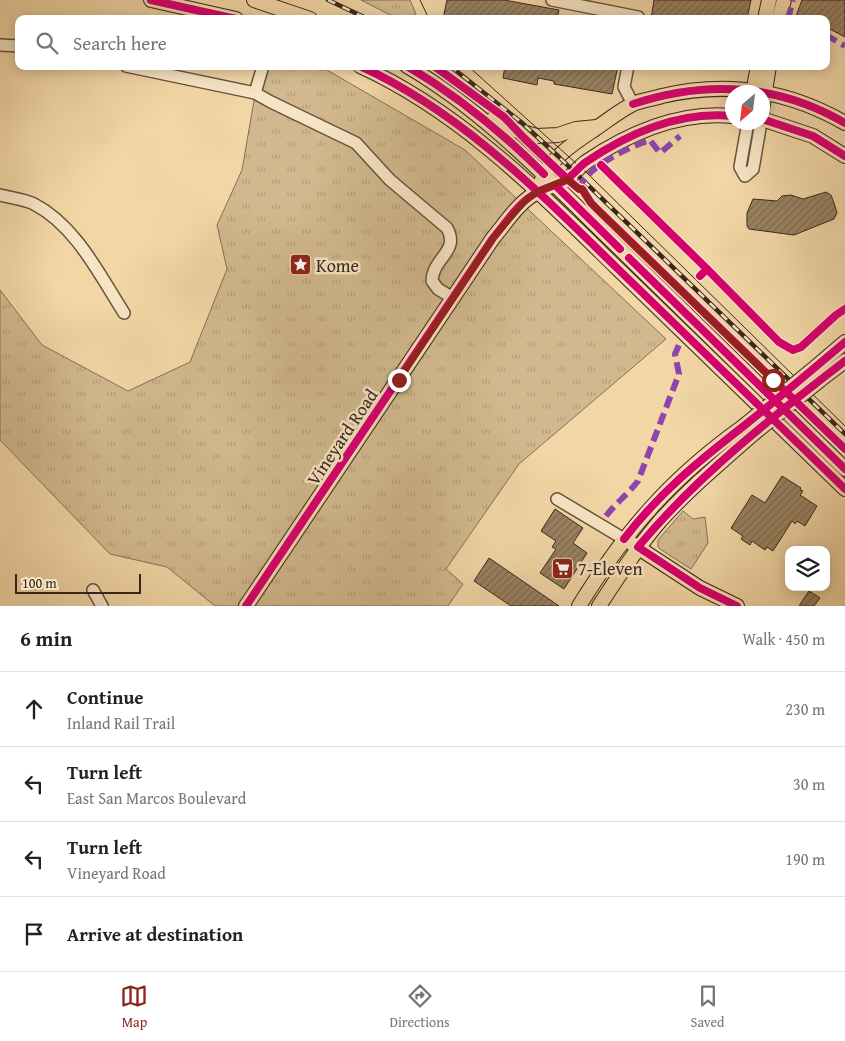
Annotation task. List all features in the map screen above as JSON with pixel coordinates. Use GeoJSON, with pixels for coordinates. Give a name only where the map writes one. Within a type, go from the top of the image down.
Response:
{"type":"FeatureCollection","features":[{"type":"Feature","properties":{"kind":"main road"},"geometry":{"type":"LineString","coordinates":[[151,0],[218,15]]}},
{"type":"Feature","properties":{"kind":"main road"},"geometry":{"type":"LineString","coordinates":[[254,0],[298,15]]}},
{"type":"Feature","properties":{"kind":"main road"},"geometry":{"type":"LineString","coordinates":[[767,15],[769,0]]}},
{"type":"Feature","properties":{"kind":"main road"},"geometry":{"type":"LineString","coordinates":[[780,15],[784,0]]}},
{"type":"Feature","properties":{"kind":"main road"},"geometry":{"type":"LineString","coordinates":[[369,70],[386,78],[442,113],[486,146],[537,192],[845,489]]}},
{"type":"Feature","properties":{"kind":"main road"},"geometry":{"type":"LineString","coordinates":[[413,70],[475,105],[494,120],[518,132],[537,136],[558,135],[576,129],[598,127]]}},
{"type":"Feature","properties":{"kind":"main road"},"geometry":{"type":"LineString","coordinates":[[757,85],[758,70]]}},
{"type":"Feature","properties":{"kind":"main road"},"geometry":{"type":"LineString","coordinates":[[760,85],[767,70]]}},
{"type":"Feature","properties":{"kind":"main road"},"geometry":{"type":"LineString","coordinates":[[423,76],[503,137],[544,174],[845,469]]}},
{"type":"Feature","properties":{"kind":"main road"},"geometry":{"type":"LineString","coordinates":[[537,192],[544,174],[564,152],[633,104],[685,90],[725,88]]}},
{"type":"Feature","properties":{"kind":"main road"},"geometry":{"type":"LineString","coordinates":[[770,95],[800,101],[845,123]]}},
{"type":"Feature","properties":{"kind":"main road"},"geometry":{"type":"LineString","coordinates":[[537,192],[567,179],[584,163],[644,129],[665,122],[725,115]]}},
{"type":"Feature","properties":{"kind":"main road"},"geometry":{"type":"LineString","coordinates":[[770,122],[813,136],[845,156]]}},
{"type":"Feature","properties":{"kind":"main road","name":"Vineyard Road"},"geometry":{"type":"LineString","coordinates":[[246,606],[493,238],[523,202],[537,192]]}},
{"type":"Feature","properties":{"kind":"main road"},"geometry":{"type":"LineString","coordinates":[[599,606],[638,548],[680,500],[749,430],[816,376],[845,342]]}},
{"type":"Feature","properties":{"kind":"main road"},"geometry":{"type":"LineString","coordinates":[[816,376],[845,361]]}},
{"type":"Feature","properties":{"kind":"main road"},"geometry":{"type":"LineString","coordinates":[[579,606],[601,570],[648,509],[701,459],[749,430]]}},
{"type":"Feature","properties":{"kind":"main road"},"geometry":{"type":"LineString","coordinates":[[624,539],[700,588],[737,606]]}},
{"type":"Feature","properties":{"kind":"main road"},"geometry":{"type":"LineString","coordinates":[[238,606],[254,594]]}},
{"type":"Feature","properties":{"kind":"street"},"geometry":{"type":"LineString","coordinates":[[552,0],[628,15]]}},
{"type":"Feature","properties":{"kind":"street"},"geometry":{"type":"LineString","coordinates":[[0,45],[15,46]]}},
{"type":"Feature","properties":{"kind":"street"},"geometry":{"type":"LineString","coordinates":[[145,70],[255,93],[356,143],[390,180],[447,228],[452,237],[450,246],[432,270],[432,280],[438,289],[453,298]]}},
{"type":"Feature","properties":{"kind":"street"},"geometry":{"type":"LineString","coordinates":[[255,93],[262,70]]}},
{"type":"Feature","properties":{"kind":"street"},"geometry":{"type":"LineString","coordinates":[[627,70],[624,87],[633,104]]}},
{"type":"Feature","properties":{"kind":"street"},"geometry":{"type":"LineString","coordinates":[[747,130],[740,167],[745,176],[753,169],[760,130]]}},
{"type":"Feature","properties":{"kind":"street"},"geometry":{"type":"LineString","coordinates":[[0,195],[33,204],[61,224],[84,250],[124,313]]}},
{"type":"Feature","properties":{"kind":"street"},"geometry":{"type":"LineString","coordinates":[[557,500],[624,539]]}},
{"type":"Feature","properties":{"kind":"street"},"geometry":{"type":"LineString","coordinates":[[93,590],[102,606]]}},
{"type":"Feature","properties":{"kind":"green space"},"geometry":{"type":"Polygon","coordinates":[[[361,0],[410,0],[416,14],[390,15],[361,0]]]}},
{"type":"Feature","properties":{"kind":"green space"},"geometry":{"type":"Polygon","coordinates":[[[259,70],[327,70],[465,150],[666,339],[519,464],[446,569],[463,584],[448,606],[215,606],[167,567],[110,554],[0,440],[0,290],[42,345],[128,391],[190,362],[227,269],[217,225],[242,170],[259,70]]]}},
{"type":"Feature","properties":{"kind":"green space"},"geometry":{"type":"Polygon","coordinates":[[[683,511],[693,519],[705,517],[708,543],[691,569],[658,547],[658,540],[683,511]]]}},
{"type":"Feature","properties":{"kind":"building"},"geometry":{"type":"Polygon","coordinates":[[[447,0],[504,0],[559,10],[558,15],[444,15],[447,0]]]}},
{"type":"Feature","properties":{"kind":"building"},"geometry":{"type":"Polygon","coordinates":[[[654,0],[751,0],[748,15],[652,15],[654,0]]]}},
{"type":"Feature","properties":{"kind":"building"},"geometry":{"type":"Polygon","coordinates":[[[802,0],[845,0],[845,37],[830,29],[830,15],[796,15],[802,0]]]}},
{"type":"Feature","properties":{"kind":"building"},"geometry":{"type":"Polygon","coordinates":[[[504,70],[617,70],[612,94],[554,84],[554,81],[538,78],[537,85],[503,78],[504,70]]]}},
{"type":"Feature","properties":{"kind":"building"},"geometry":{"type":"Polygon","coordinates":[[[826,192],[831,195],[837,213],[834,219],[794,235],[749,229],[747,226],[747,213],[753,199],[777,201],[782,196],[791,195],[803,199],[826,192]]]}},
{"type":"Feature","properties":{"kind":"building"},"geometry":{"type":"Polygon","coordinates":[[[782,476],[801,488],[800,490],[803,491],[800,495],[817,506],[805,526],[797,521],[795,524],[792,521],[773,551],[767,547],[765,550],[752,541],[750,545],[741,539],[743,536],[731,528],[752,495],[765,503],[782,476]]]}},
{"type":"Feature","properties":{"kind":"building"},"geometry":{"type":"Polygon","coordinates":[[[555,509],[583,528],[573,543],[587,553],[564,589],[540,573],[556,549],[552,547],[556,541],[541,531],[555,509]]]}},
{"type":"Feature","properties":{"kind":"building"},"geometry":{"type":"Polygon","coordinates":[[[489,558],[559,606],[511,606],[474,581],[489,558]]]}},
{"type":"Feature","properties":{"kind":"building"},"geometry":{"type":"Polygon","coordinates":[[[809,591],[820,598],[814,606],[799,606],[809,591]]]}},
{"type":"Feature","properties":{"kind":"tram line"},"geometry":{"type":"LineString","coordinates":[[420,0],[427,15]]}},
{"type":"Feature","properties":{"kind":"tram line"},"geometry":{"type":"LineString","coordinates":[[472,70],[588,174],[845,426]]}},
{"type":"Feature","properties":{"kind":"railway"},"geometry":{"type":"LineString","coordinates":[[328,0],[360,15]]}},
{"type":"Feature","properties":{"kind":"railway"},"geometry":{"type":"LineString","coordinates":[[455,70],[521,122],[559,157],[845,434]]}},
{"type":"Feature","properties":{"kind":"marked path"},"geometry":{"type":"LineString","coordinates":[[789,15],[793,0]]}},
{"type":"Feature","properties":{"kind":"marked path"},"geometry":{"type":"LineString","coordinates":[[830,37],[845,46]]}},
{"type":"Feature","properties":{"kind":"marked path"},"geometry":{"type":"LineString","coordinates":[[579,189],[590,173],[620,153],[650,140],[660,153],[680,136]]}},
{"type":"Feature","properties":{"kind":"marked path"},"geometry":{"type":"LineString","coordinates":[[606,516],[638,481],[679,374],[675,354],[681,340]]}},
{"type":"Feature","properties":{"kind":"cycle path"},"geometry":{"type":"LineString","coordinates":[[151,0],[218,15]]}},
{"type":"Feature","properties":{"kind":"cycle path"},"geometry":{"type":"LineString","coordinates":[[368,70],[432,106],[465,130],[528,183],[845,489]]}},
{"type":"Feature","properties":{"kind":"cycle path"},"geometry":{"type":"LineString","coordinates":[[414,70],[479,116],[513,144],[544,174]]}},
{"type":"Feature","properties":{"kind":"cycle path"},"geometry":{"type":"LineString","coordinates":[[439,70],[504,117],[567,179],[579,189],[582,189],[599,211],[845,449]]}},
{"type":"Feature","properties":{"kind":"cycle path"},"geometry":{"type":"LineString","coordinates":[[633,104],[660,96],[688,91],[714,89],[741,90],[794,100],[820,110],[845,123]]}},
{"type":"Feature","properties":{"kind":"cycle path"},"geometry":{"type":"LineString","coordinates":[[246,606],[493,238],[513,213],[531,196],[566,180],[583,164],[602,151],[637,133],[655,126],[693,117],[725,116]]}},
{"type":"Feature","properties":{"kind":"cycle path"},"geometry":{"type":"LineString","coordinates":[[770,122],[813,136],[845,156]]}},
{"type":"Feature","properties":{"kind":"cycle path"},"geometry":{"type":"LineString","coordinates":[[601,165],[707,269],[700,276]]}},
{"type":"Feature","properties":{"kind":"cycle path"},"geometry":{"type":"LineString","coordinates":[[555,185],[620,249]]}},
{"type":"Feature","properties":{"kind":"cycle path"},"geometry":{"type":"LineString","coordinates":[[629,258],[845,469]]}},
{"type":"Feature","properties":{"kind":"cycle path"},"geometry":{"type":"LineString","coordinates":[[707,269],[779,342],[793,350],[801,347],[845,309]]}},
{"type":"Feature","properties":{"kind":"cycle path"},"geometry":{"type":"LineString","coordinates":[[624,539],[652,506],[681,478],[845,342]]}},
{"type":"Feature","properties":{"kind":"cycle path"},"geometry":{"type":"LineString","coordinates":[[737,606],[700,588],[638,547],[685,496],[736,448],[845,361]]}},
{"type":"Feature","properties":{"kind":"place","name":"Kome"},"geometry":{"type":"Point","coordinates":[300,265]}},
{"type":"Feature","properties":{"kind":"place","name":"7-Eleven"},"geometry":{"type":"Point","coordinates":[562,568]}},
{"type":"Feature","properties":{"kind":"route"},"geometry":{"type":"LineString","coordinates":[[399,380],[493,238],[523,202],[537,192],[567,179],[579,189],[582,189],[599,211],[773,380]]}}]}
